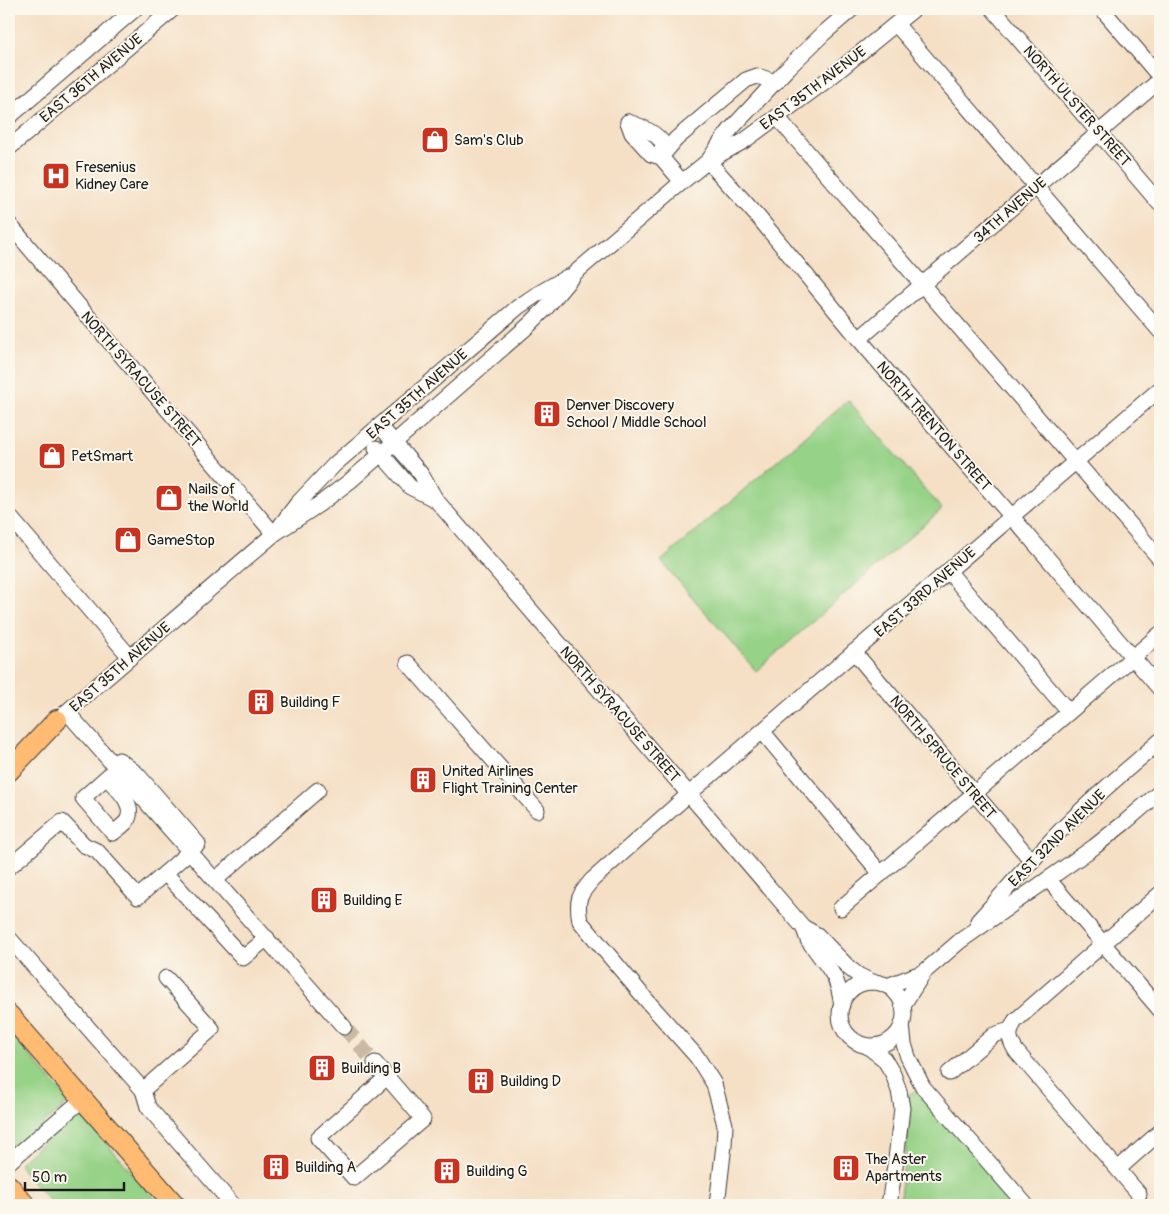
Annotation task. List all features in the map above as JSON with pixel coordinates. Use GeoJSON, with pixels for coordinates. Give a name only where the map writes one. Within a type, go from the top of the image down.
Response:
{"type":"FeatureCollection","features":[{"type":"Feature","properties":{"kind":"main road"},"geometry":{"type":"LineString","coordinates":[[9,771],[62,716]]}},
{"type":"Feature","properties":{"kind":"main road"},"geometry":{"type":"LineString","coordinates":[[9,1015],[176,1205]]}},
{"type":"Feature","properties":{"kind":"main road"},"geometry":{"type":"LineString","coordinates":[[9,1186],[25,1205]]}},
{"type":"Feature","properties":{"kind":"street","name":"EAST 36TH AVENUE"},"geometry":{"type":"LineString","coordinates":[[9,117],[135,9]]}},
{"type":"Feature","properties":{"kind":"street","name":"EAST 36TH AVENUE"},"geometry":{"type":"LineString","coordinates":[[9,148],[173,9]]}},
{"type":"Feature","properties":{"kind":"street","name":"EAST 35TH AVENUE"},"geometry":{"type":"LineString","coordinates":[[708,161],[726,135],[789,67],[852,9]]}},
{"type":"Feature","properties":{"kind":"street","name":"EAST 35TH AVENUE"},"geometry":{"type":"LineString","coordinates":[[9,758],[62,716],[274,534],[350,481],[528,326],[546,308],[575,273],[682,182],[708,161],[733,148],[827,80],[914,9]]}},
{"type":"Feature","properties":{"kind":"street","name":"NORTH ULSTER STREET"},"geometry":{"type":"LineString","coordinates":[[993,9],[1160,204]]}},
{"type":"Feature","properties":{"kind":"street"},"geometry":{"type":"LineString","coordinates":[[1102,9],[1160,79]]}},
{"type":"Feature","properties":{"kind":"street"},"geometry":{"type":"LineString","coordinates":[[896,24],[1160,330]]}},
{"type":"Feature","properties":{"kind":"street"},"geometry":{"type":"LineString","coordinates":[[682,182],[661,157],[676,139],[746,80],[757,76],[776,82]]}},
{"type":"Feature","properties":{"kind":"street","name":"34TH AVENUE"},"geometry":{"type":"LineString","coordinates":[[859,339],[1160,79]]}},
{"type":"Feature","properties":{"kind":"street"},"geometry":{"type":"LineString","coordinates":[[777,117],[1160,558]]}},
{"type":"Feature","properties":{"kind":"street","name":"NORTH TRENTON STREET"},"geometry":{"type":"LineString","coordinates":[[708,161],[759,218],[859,339],[1160,689]]}},
{"type":"Feature","properties":{"kind":"street","name":"NORTH SYRACUSE STREET"},"geometry":{"type":"LineString","coordinates":[[9,224],[274,534]]}},
{"type":"Feature","properties":{"kind":"street","name":"EAST 35TH AVENUE"},"geometry":{"type":"LineString","coordinates":[[274,534],[297,504],[335,464],[518,307],[575,273]]}},
{"type":"Feature","properties":{"kind":"street","name":"EAST 33RD AVENUE"},"geometry":{"type":"LineString","coordinates":[[717,1205],[724,1145],[724,1125],[714,1084],[697,1057],[580,921],[577,908],[582,892],[592,880],[689,794],[1160,389]]}},
{"type":"Feature","properties":{"kind":"street","name":"NORTH SYRACUSE STREET"},"geometry":{"type":"LineString","coordinates":[[380,426],[421,474],[436,500],[804,927],[817,935],[853,972],[880,984]]}},
{"type":"Feature","properties":{"kind":"street","name":"NORTH SYRACUSE STREET"},"geometry":{"type":"LineString","coordinates":[[367,437],[410,487],[436,500]]}},
{"type":"Feature","properties":{"kind":"street"},"geometry":{"type":"LineString","coordinates":[[9,516],[130,658]]}},
{"type":"Feature","properties":{"kind":"street"},"geometry":{"type":"LineString","coordinates":[[948,571],[1069,712]]}},
{"type":"Feature","properties":{"kind":"street"},"geometry":{"type":"LineString","coordinates":[[841,908],[1160,634]]}},
{"type":"Feature","properties":{"kind":"street","name":"NORTH SPRUCE STREET"},"geometry":{"type":"LineString","coordinates":[[854,652],[1032,861]]}},
{"type":"Feature","properties":{"kind":"street"},"geometry":{"type":"LineString","coordinates":[[408,663],[537,810]]}},
{"type":"Feature","properties":{"kind":"street"},"geometry":{"type":"LineString","coordinates":[[62,716],[103,752],[122,762],[137,774],[191,851],[344,1027]]}},
{"type":"Feature","properties":{"kind":"street"},"geometry":{"type":"LineString","coordinates":[[762,731],[881,874]]}},
{"type":"Feature","properties":{"kind":"street","name":"EAST 32ND AVENUE"},"geometry":{"type":"LineString","coordinates":[[960,941],[1066,825],[1160,741]]}},
{"type":"Feature","properties":{"kind":"street"},"geometry":{"type":"LineString","coordinates":[[103,752],[128,802],[130,812],[128,820],[113,833],[83,798],[112,773]]}},
{"type":"Feature","properties":{"kind":"street"},"geometry":{"type":"LineString","coordinates":[[112,773],[191,851]]}},
{"type":"Feature","properties":{"kind":"street"},"geometry":{"type":"LineString","coordinates":[[215,880],[318,790]]}},
{"type":"Feature","properties":{"kind":"street","name":"EAST 32ND AVENUE"},"geometry":{"type":"LineString","coordinates":[[902,1005],[924,972],[960,941],[1094,847],[1124,824],[1160,792]]}},
{"type":"Feature","properties":{"kind":"street"},"geometry":{"type":"LineString","coordinates":[[128,802],[144,812],[191,851]]}},
{"type":"Feature","properties":{"kind":"street"},"geometry":{"type":"LineString","coordinates":[[9,868],[62,822],[84,845],[97,851],[138,896],[191,851]]}},
{"type":"Feature","properties":{"kind":"street"},"geometry":{"type":"LineString","coordinates":[[165,873],[243,958],[266,938]]}},
{"type":"Feature","properties":{"kind":"street"},"geometry":{"type":"LineString","coordinates":[[1048,879],[1160,1010]]}},
{"type":"Feature","properties":{"kind":"street"},"geometry":{"type":"LineString","coordinates":[[1139,1194],[1016,1051],[1010,1040],[1010,1030],[1015,1021],[1160,894]]}},
{"type":"Feature","properties":{"kind":"street","name":"NORTH SYRACUSE STREET"},"geometry":{"type":"LineString","coordinates":[[804,927],[808,940],[835,978],[842,1005]]}},
{"type":"Feature","properties":{"kind":"street"},"geometry":{"type":"LineString","coordinates":[[9,938],[143,1090],[148,1107],[233,1205]]}},
{"type":"Feature","properties":{"kind":"street","name":"EAST 32ND AVENUE"},"geometry":{"type":"LineString","coordinates":[[880,984],[924,972]]}},
{"type":"Feature","properties":{"kind":"street"},"geometry":{"type":"LineString","coordinates":[[143,1090],[212,1029],[166,978]]}},
{"type":"Feature","properties":{"kind":"street"},"geometry":{"type":"LineString","coordinates":[[890,1205],[902,1108],[899,1091],[893,1074],[884,1059],[848,1035],[842,1026],[840,1016],[846,996],[853,988],[862,984],[880,984],[898,996],[904,1015],[902,1025],[904,1044],[908,1058],[923,1087],[1026,1205]]}},
{"type":"Feature","properties":{"kind":"street"},"geometry":{"type":"LineString","coordinates":[[867,1046],[888,1042],[896,1035],[902,1025]]}},
{"type":"Feature","properties":{"kind":"street"},"geometry":{"type":"LineString","coordinates":[[949,1073],[994,1035],[1010,1030]]}},
{"type":"Feature","properties":{"kind":"street"},"geometry":{"type":"LineString","coordinates":[[375,1063],[387,1077],[423,1119],[354,1178],[318,1138],[387,1077]]}},
{"type":"Feature","properties":{"kind":"street"},"geometry":{"type":"LineString","coordinates":[[9,1162],[83,1100]]}},
{"type":"Feature","properties":{"kind":"street"},"geometry":{"type":"LineString","coordinates":[[1118,1169],[1160,1132]]}},
{"type":"Feature","properties":{"kind":"green space"},"geometry":{"type":"Polygon","coordinates":[[[848,400],[942,509],[756,671],[661,561],[848,400]]]}},
{"type":"Feature","properties":{"kind":"green space"},"geometry":{"type":"Polygon","coordinates":[[[9,1032],[66,1097],[67,1101],[65,1106],[13,1150],[9,1151],[9,1032]]]}},
{"type":"Feature","properties":{"kind":"green space"},"geometry":{"type":"Polygon","coordinates":[[[916,1090],[1021,1205],[899,1205],[910,1117],[907,1096],[916,1090]]]}},
{"type":"Feature","properties":{"kind":"green space"},"geometry":{"type":"Polygon","coordinates":[[[80,1116],[85,1119],[161,1205],[53,1205],[22,1169],[20,1162],[74,1117],[80,1116]]]}},
{"type":"Feature","properties":{"kind":"tunnel"},"geometry":{"type":"LineString","coordinates":[[344,1027],[375,1063]]}},
{"type":"Feature","properties":{"kind":"place","name":"Sam's Club"},"geometry":{"type":"Point","coordinates":[435,140]}},
{"type":"Feature","properties":{"kind":"place","name":"Fresenius Kidney Care"},"geometry":{"type":"Point","coordinates":[56,176]}},
{"type":"Feature","properties":{"kind":"place","name":"Denver Discovery School / Middle School"},"geometry":{"type":"Point","coordinates":[547,414]}},
{"type":"Feature","properties":{"kind":"place","name":"PetSmart"},"geometry":{"type":"Point","coordinates":[52,456]}},
{"type":"Feature","properties":{"kind":"place","name":"Nails of the World"},"geometry":{"type":"Point","coordinates":[169,498]}},
{"type":"Feature","properties":{"kind":"place","name":"GameStop"},"geometry":{"type":"Point","coordinates":[128,540]}},
{"type":"Feature","properties":{"kind":"place","name":"Building F"},"geometry":{"type":"Point","coordinates":[261,702]}},
{"type":"Feature","properties":{"kind":"place","name":"United Airlines Flight Training Center"},"geometry":{"type":"Point","coordinates":[423,780]}},
{"type":"Feature","properties":{"kind":"place","name":"Building E"},"geometry":{"type":"Point","coordinates":[324,900]}},
{"type":"Feature","properties":{"kind":"place","name":"Building B"},"geometry":{"type":"Point","coordinates":[322,1068]}},
{"type":"Feature","properties":{"kind":"place","name":"Building D"},"geometry":{"type":"Point","coordinates":[481,1081]}},
{"type":"Feature","properties":{"kind":"place","name":"Building A"},"geometry":{"type":"Point","coordinates":[276,1167]}},
{"type":"Feature","properties":{"kind":"place","name":"The Aster Apartments"},"geometry":{"type":"Point","coordinates":[846,1168]}},
{"type":"Feature","properties":{"kind":"place","name":"Building G"},"geometry":{"type":"Point","coordinates":[447,1171]}}]}
